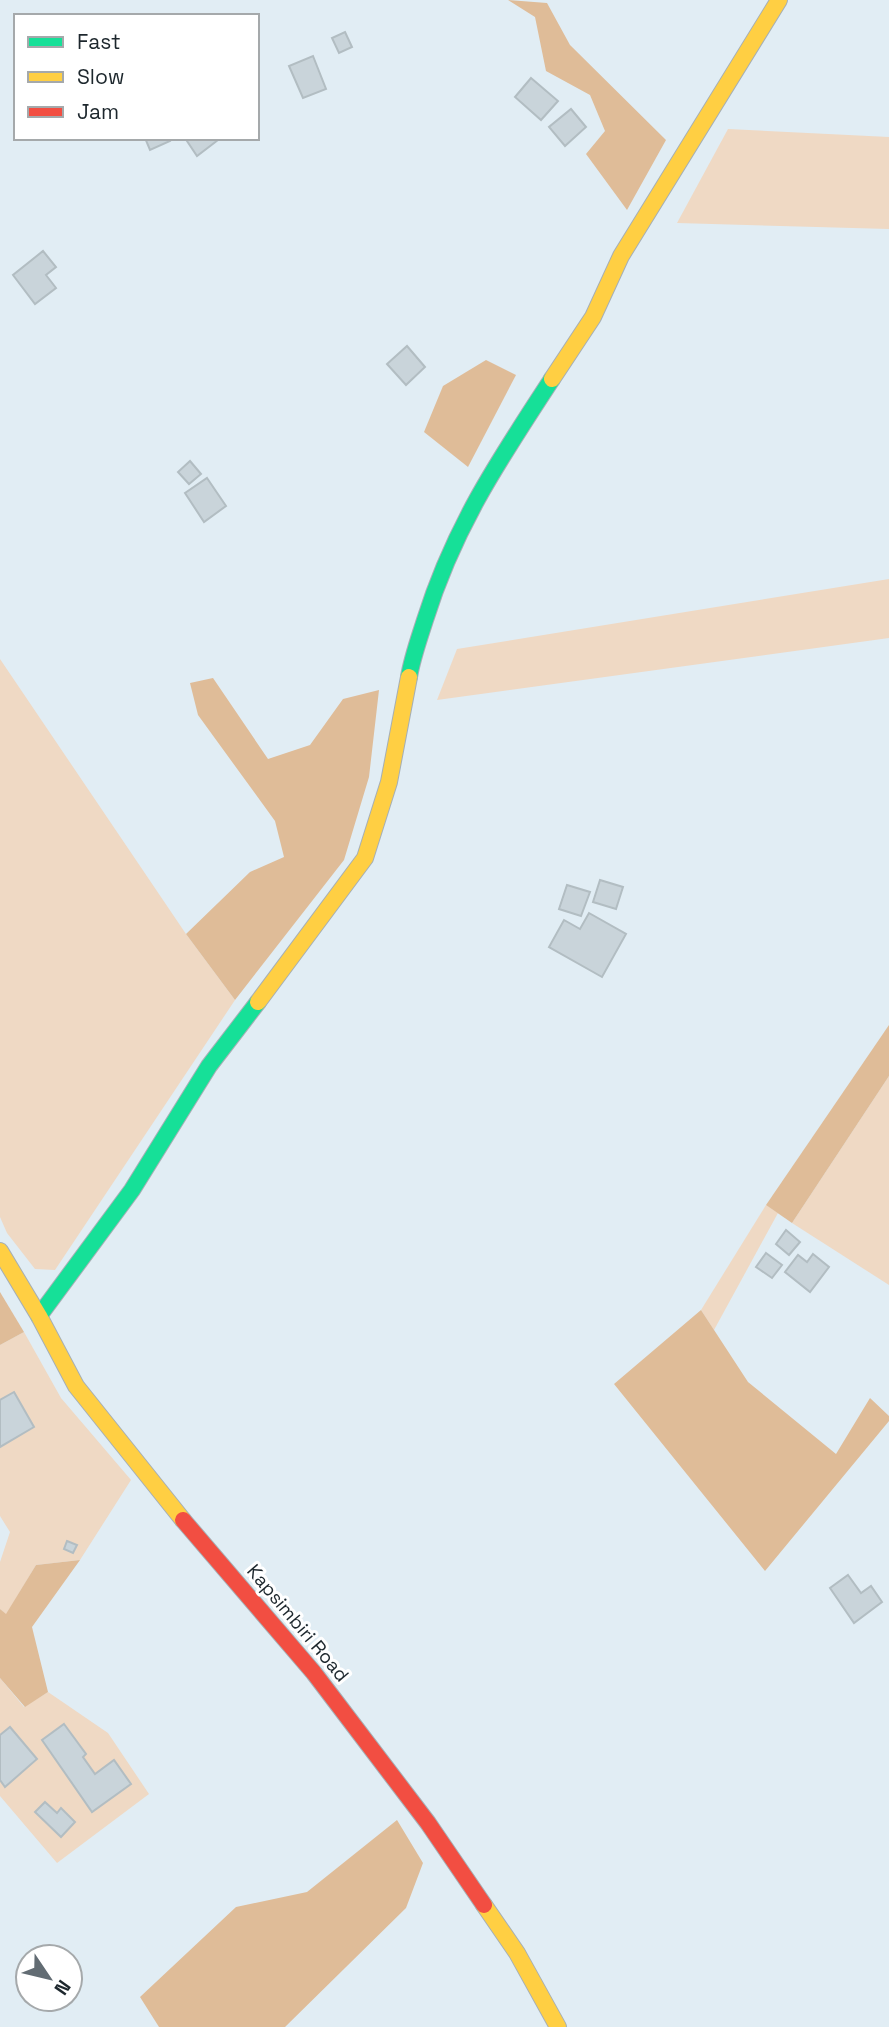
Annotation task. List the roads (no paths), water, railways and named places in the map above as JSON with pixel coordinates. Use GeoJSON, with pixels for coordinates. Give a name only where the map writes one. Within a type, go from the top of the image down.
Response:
{"type":"FeatureCollection","features":[{"type":"Feature","properties":{"kind":"street"},"geometry":{"type":"LineString","coordinates":[[39,1316],[132,1190],[209,1066],[365,858],[389,782],[411,665],[438,579],[460,529],[489,476],[593,317],[621,256],[779,0]]}},
{"type":"Feature","properties":{"kind":"street","name":"Kapsimbiri Road"},"geometry":{"type":"LineString","coordinates":[[0,1251],[76,1386],[192,1531],[314,1673],[428,1822],[517,1953],[558,2027]]}}]}
